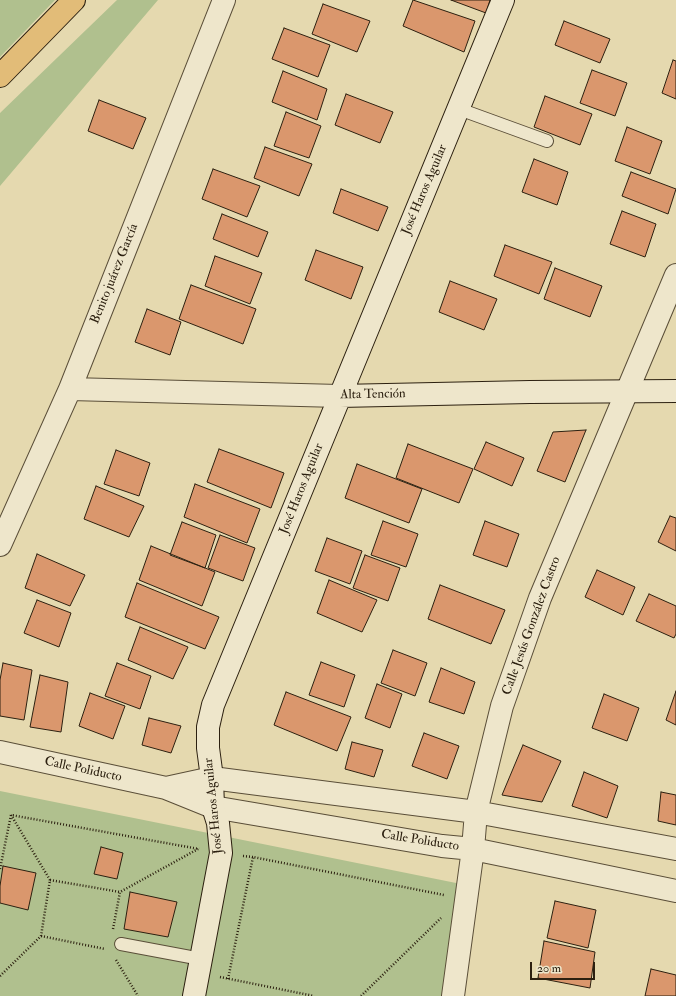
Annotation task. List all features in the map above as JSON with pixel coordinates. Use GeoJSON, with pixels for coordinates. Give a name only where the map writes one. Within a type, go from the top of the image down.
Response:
{"type":"FeatureCollection","features":[{"type":"Feature","properties":{"kind":"highway"},"geometry":{"type":"LineString","coordinates":[[0,76],[74,0]]}},
{"type":"Feature","properties":{"kind":"street","name":"Benito juárez García"},"geometry":{"type":"LineString","coordinates":[[0,545],[70,389],[224,0]]}},
{"type":"Feature","properties":{"kind":"street","name":"José Haros Aguilar"},"geometry":{"type":"LineString","coordinates":[[194,996],[221,852],[218,823],[213,807],[212,778],[208,748],[208,727],[214,705],[503,0]]}},
{"type":"Feature","properties":{"kind":"street","name":"Calle Jesús González Castro"},"geometry":{"type":"LineString","coordinates":[[453,996],[473,849],[476,812],[502,706],[540,598],[676,275]]}},
{"type":"Feature","properties":{"kind":"street","name":"Alta Tención"},"geometry":{"type":"LineString","coordinates":[[70,389],[340,396],[522,392],[676,391]]}},
{"type":"Feature","properties":{"kind":"street","name":"Calle Poliducto"},"geometry":{"type":"LineString","coordinates":[[0,752],[166,788],[213,807],[442,846],[473,849],[676,891]]}},
{"type":"Feature","properties":{"kind":"street","name":"Calle Poliducto"},"geometry":{"type":"LineString","coordinates":[[166,788],[212,778],[476,812],[676,849]]}},
{"type":"Feature","properties":{"kind":"lane"},"geometry":{"type":"LineString","coordinates":[[459,109],[547,141]]}},
{"type":"Feature","properties":{"kind":"lane"},"geometry":{"type":"LineString","coordinates":[[121,944],[199,966]]}},
{"type":"Feature","properties":{"kind":"path"},"geometry":{"type":"LineString","coordinates":[[11,815],[199,849]]}},
{"type":"Feature","properties":{"kind":"path"},"geometry":{"type":"LineString","coordinates":[[0,869],[11,815]]}},
{"type":"Feature","properties":{"kind":"path"},"geometry":{"type":"LineString","coordinates":[[0,976],[41,936],[50,880],[11,815]]}},
{"type":"Feature","properties":{"kind":"path"},"geometry":{"type":"LineString","coordinates":[[198,857],[199,849]]}},
{"type":"Feature","properties":{"kind":"path"},"geometry":{"type":"LineString","coordinates":[[50,880],[120,892],[199,849]]}},
{"type":"Feature","properties":{"kind":"path"},"geometry":{"type":"LineString","coordinates":[[228,979],[253,857],[446,895]]}},
{"type":"Feature","properties":{"kind":"path"},"geometry":{"type":"LineString","coordinates":[[112,935],[120,892]]}},
{"type":"Feature","properties":{"kind":"path"},"geometry":{"type":"LineString","coordinates":[[361,996],[444,915]]}},
{"type":"Feature","properties":{"kind":"path"},"geometry":{"type":"LineString","coordinates":[[41,936],[109,950]]}},
{"type":"Feature","properties":{"kind":"path"},"geometry":{"type":"LineString","coordinates":[[113,956],[138,996]]}},
{"type":"Feature","properties":{"kind":"path"},"geometry":{"type":"LineString","coordinates":[[199,966],[228,979],[314,996]]}},
{"type":"Feature","properties":{"kind":"green space"},"geometry":{"type":"Polygon","coordinates":[[[0,0],[55,0],[0,57],[0,0]]]}},
{"type":"Feature","properties":{"kind":"green space"},"geometry":{"type":"Polygon","coordinates":[[[117,0],[158,0],[0,186],[0,113],[117,0]]]}},
{"type":"Feature","properties":{"kind":"green space"},"geometry":{"type":"Polygon","coordinates":[[[0,791],[466,885],[446,996],[0,996],[0,791]]]}},
{"type":"Feature","properties":{"kind":"building"},"geometry":{"type":"Polygon","coordinates":[[[413,0],[475,21],[464,52],[403,26],[413,0]]]}},
{"type":"Feature","properties":{"kind":"building"},"geometry":{"type":"Polygon","coordinates":[[[451,0],[490,0],[486,13],[451,0]]]}},
{"type":"Feature","properties":{"kind":"building"},"geometry":{"type":"Polygon","coordinates":[[[323,4],[370,21],[357,52],[312,34],[323,4]]]}},
{"type":"Feature","properties":{"kind":"building"},"geometry":{"type":"Polygon","coordinates":[[[564,21],[610,39],[600,63],[555,45],[564,21]]]}},
{"type":"Feature","properties":{"kind":"building"},"geometry":{"type":"Polygon","coordinates":[[[284,28],[330,45],[318,77],[272,59],[284,28]]]}},
{"type":"Feature","properties":{"kind":"building"},"geometry":{"type":"Polygon","coordinates":[[[673,60],[676,61],[676,99],[662,93],[673,60]]]}},
{"type":"Feature","properties":{"kind":"building"},"geometry":{"type":"Polygon","coordinates":[[[592,70],[627,83],[615,116],[580,103],[592,70]]]}},
{"type":"Feature","properties":{"kind":"building"},"geometry":{"type":"Polygon","coordinates":[[[283,71],[327,89],[317,120],[272,102],[283,71]]]}},
{"type":"Feature","properties":{"kind":"building"},"geometry":{"type":"Polygon","coordinates":[[[346,94],[393,112],[380,143],[335,125],[346,94]]]}},
{"type":"Feature","properties":{"kind":"building"},"geometry":{"type":"Polygon","coordinates":[[[545,96],[592,114],[580,145],[534,127],[545,96]]]}},
{"type":"Feature","properties":{"kind":"building"},"geometry":{"type":"Polygon","coordinates":[[[99,100],[146,118],[133,149],[88,131],[99,100]]]}},
{"type":"Feature","properties":{"kind":"building"},"geometry":{"type":"Polygon","coordinates":[[[286,112],[321,126],[309,158],[274,146],[286,112]]]}},
{"type":"Feature","properties":{"kind":"building"},"geometry":{"type":"Polygon","coordinates":[[[627,127],[662,141],[650,174],[615,161],[627,127]]]}},
{"type":"Feature","properties":{"kind":"building"},"geometry":{"type":"Polygon","coordinates":[[[265,147],[312,164],[299,196],[254,178],[265,147]]]}},
{"type":"Feature","properties":{"kind":"building"},"geometry":{"type":"Polygon","coordinates":[[[534,159],[568,172],[557,205],[522,192],[534,159]]]}},
{"type":"Feature","properties":{"kind":"building"},"geometry":{"type":"Polygon","coordinates":[[[213,169],[260,186],[247,217],[202,199],[213,169]]]}},
{"type":"Feature","properties":{"kind":"building"},"geometry":{"type":"Polygon","coordinates":[[[631,172],[676,189],[668,214],[622,196],[631,172]]]}},
{"type":"Feature","properties":{"kind":"building"},"geometry":{"type":"Polygon","coordinates":[[[341,189],[388,207],[378,231],[333,213],[341,189]]]}},
{"type":"Feature","properties":{"kind":"building"},"geometry":{"type":"Polygon","coordinates":[[[622,211],[656,224],[645,257],[610,244],[622,211]]]}},
{"type":"Feature","properties":{"kind":"building"},"geometry":{"type":"Polygon","coordinates":[[[222,214],[268,232],[258,257],[213,239],[222,214]]]}},
{"type":"Feature","properties":{"kind":"building"},"geometry":{"type":"Polygon","coordinates":[[[505,245],[552,262],[539,294],[494,276],[505,245]]]}},
{"type":"Feature","properties":{"kind":"building"},"geometry":{"type":"Polygon","coordinates":[[[316,250],[363,267],[351,299],[305,280],[316,250]]]}},
{"type":"Feature","properties":{"kind":"building"},"geometry":{"type":"Polygon","coordinates":[[[215,256],[262,273],[250,304],[205,286],[215,256]]]}},
{"type":"Feature","properties":{"kind":"building"},"geometry":{"type":"Polygon","coordinates":[[[555,268],[602,286],[590,317],[544,299],[555,268]]]}},
{"type":"Feature","properties":{"kind":"building"},"geometry":{"type":"Polygon","coordinates":[[[450,281],[497,299],[484,330],[439,312],[450,281]]]}},
{"type":"Feature","properties":{"kind":"building"},"geometry":{"type":"Polygon","coordinates":[[[191,285],[256,309],[243,344],[179,319],[191,285]]]}},
{"type":"Feature","properties":{"kind":"building"},"geometry":{"type":"Polygon","coordinates":[[[147,309],[181,322],[170,355],[135,342],[147,309]]]}},
{"type":"Feature","properties":{"kind":"building"},"geometry":{"type":"Polygon","coordinates":[[[586,430],[565,482],[537,471],[553,432],[586,430]]]}},
{"type":"Feature","properties":{"kind":"building"},"geometry":{"type":"Polygon","coordinates":[[[486,442],[524,458],[512,486],[474,469],[486,442]]]}},
{"type":"Feature","properties":{"kind":"building"},"geometry":{"type":"Polygon","coordinates":[[[408,444],[473,469],[459,503],[396,478],[408,444]]]}},
{"type":"Feature","properties":{"kind":"building"},"geometry":{"type":"Polygon","coordinates":[[[219,449],[284,473],[271,508],[207,482],[219,449]]]}},
{"type":"Feature","properties":{"kind":"building"},"geometry":{"type":"Polygon","coordinates":[[[116,450],[150,463],[139,496],[104,484],[116,450]]]}},
{"type":"Feature","properties":{"kind":"building"},"geometry":{"type":"Polygon","coordinates":[[[357,464],[422,489],[409,523],[345,498],[357,464]]]}},
{"type":"Feature","properties":{"kind":"building"},"geometry":{"type":"Polygon","coordinates":[[[195,484],[260,509],[247,543],[184,517],[195,484]]]}},
{"type":"Feature","properties":{"kind":"building"},"geometry":{"type":"Polygon","coordinates":[[[96,486],[144,506],[129,537],[84,519],[96,486]]]}},
{"type":"Feature","properties":{"kind":"building"},"geometry":{"type":"Polygon","coordinates":[[[670,516],[676,518],[676,551],[658,542],[670,516]]]}},
{"type":"Feature","properties":{"kind":"building"},"geometry":{"type":"Polygon","coordinates":[[[383,521],[418,534],[406,567],[371,555],[383,521]]]}},
{"type":"Feature","properties":{"kind":"building"},"geometry":{"type":"Polygon","coordinates":[[[485,521],[519,534],[507,567],[473,555],[485,521]]]}},
{"type":"Feature","properties":{"kind":"building"},"geometry":{"type":"Polygon","coordinates":[[[182,522],[216,535],[205,568],[170,555],[182,522]]]}},
{"type":"Feature","properties":{"kind":"building"},"geometry":{"type":"Polygon","coordinates":[[[220,535],[255,548],[243,581],[208,568],[220,535]]]}},
{"type":"Feature","properties":{"kind":"building"},"geometry":{"type":"Polygon","coordinates":[[[327,538],[362,551],[350,584],[315,571],[327,538]]]}},
{"type":"Feature","properties":{"kind":"building"},"geometry":{"type":"Polygon","coordinates":[[[151,546],[215,572],[202,606],[139,580],[151,546]]]}},
{"type":"Feature","properties":{"kind":"building"},"geometry":{"type":"Polygon","coordinates":[[[37,554],[85,575],[70,606],[25,588],[37,554]]]}},
{"type":"Feature","properties":{"kind":"building"},"geometry":{"type":"Polygon","coordinates":[[[365,555],[400,568],[388,601],[353,588],[365,555]]]}},
{"type":"Feature","properties":{"kind":"building"},"geometry":{"type":"Polygon","coordinates":[[[597,570],[635,587],[623,615],[585,597],[597,570]]]}},
{"type":"Feature","properties":{"kind":"building"},"geometry":{"type":"Polygon","coordinates":[[[329,580],[377,600],[362,632],[317,613],[329,580]]]}},
{"type":"Feature","properties":{"kind":"building"},"geometry":{"type":"Polygon","coordinates":[[[137,583],[219,617],[205,649],[125,617],[137,583]]]}},
{"type":"Feature","properties":{"kind":"building"},"geometry":{"type":"Polygon","coordinates":[[[440,585],[505,610],[491,644],[428,619],[440,585]]]}},
{"type":"Feature","properties":{"kind":"building"},"geometry":{"type":"Polygon","coordinates":[[[649,594],[676,606],[676,634],[674,638],[636,621],[649,594]]]}},
{"type":"Feature","properties":{"kind":"building"},"geometry":{"type":"Polygon","coordinates":[[[37,600],[71,613],[59,647],[24,633],[37,600]]]}},
{"type":"Feature","properties":{"kind":"building"},"geometry":{"type":"Polygon","coordinates":[[[140,627],[188,647],[173,679],[128,660],[140,627]]]}},
{"type":"Feature","properties":{"kind":"building"},"geometry":{"type":"Polygon","coordinates":[[[393,650],[427,663],[415,696],[381,683],[393,650]]]}},
{"type":"Feature","properties":{"kind":"building"},"geometry":{"type":"Polygon","coordinates":[[[321,662],[355,675],[344,707],[309,695],[321,662]]]}},
{"type":"Feature","properties":{"kind":"building"},"geometry":{"type":"Polygon","coordinates":[[[3,663],[32,670],[24,720],[0,716],[0,680],[3,663]]]}},
{"type":"Feature","properties":{"kind":"building"},"geometry":{"type":"Polygon","coordinates":[[[117,663],[151,676],[140,709],[105,696],[117,663]]]}},
{"type":"Feature","properties":{"kind":"building"},"geometry":{"type":"Polygon","coordinates":[[[441,668],[475,682],[464,714],[429,702],[441,668]]]}},
{"type":"Feature","properties":{"kind":"building"},"geometry":{"type":"Polygon","coordinates":[[[40,675],[68,682],[61,732],[30,727],[40,675]]]}},
{"type":"Feature","properties":{"kind":"building"},"geometry":{"type":"Polygon","coordinates":[[[377,684],[402,694],[390,728],[365,718],[377,684]]]}},
{"type":"Feature","properties":{"kind":"building"},"geometry":{"type":"Polygon","coordinates":[[[676,691],[676,725],[666,720],[676,691]]]}},
{"type":"Feature","properties":{"kind":"building"},"geometry":{"type":"Polygon","coordinates":[[[286,692],[351,717],[337,751],[274,725],[286,692]]]}},
{"type":"Feature","properties":{"kind":"building"},"geometry":{"type":"Polygon","coordinates":[[[90,693],[125,706],[113,739],[79,726],[90,693]]]}},
{"type":"Feature","properties":{"kind":"building"},"geometry":{"type":"Polygon","coordinates":[[[604,694],[639,708],[627,741],[592,728],[604,694]]]}},
{"type":"Feature","properties":{"kind":"building"},"geometry":{"type":"Polygon","coordinates":[[[149,718],[181,726],[171,753],[142,745],[149,718]]]}},
{"type":"Feature","properties":{"kind":"building"},"geometry":{"type":"Polygon","coordinates":[[[424,733],[459,746],[447,779],[412,766],[424,733]]]}},
{"type":"Feature","properties":{"kind":"building"},"geometry":{"type":"Polygon","coordinates":[[[352,742],[383,750],[374,777],[345,769],[352,742]]]}},
{"type":"Feature","properties":{"kind":"building"},"geometry":{"type":"Polygon","coordinates":[[[523,745],[561,761],[542,802],[502,795],[523,745]]]}},
{"type":"Feature","properties":{"kind":"building"},"geometry":{"type":"Polygon","coordinates":[[[584,772],[618,786],[607,818],[572,806],[584,772]]]}},
{"type":"Feature","properties":{"kind":"building"},"geometry":{"type":"Polygon","coordinates":[[[661,792],[676,795],[676,825],[658,821],[661,792]]]}},
{"type":"Feature","properties":{"kind":"building"},"geometry":{"type":"Polygon","coordinates":[[[101,847],[123,853],[117,879],[94,874],[101,847]]]}},
{"type":"Feature","properties":{"kind":"building"},"geometry":{"type":"Polygon","coordinates":[[[3,866],[36,873],[28,910],[0,903],[0,886],[3,866]]]}},
{"type":"Feature","properties":{"kind":"building"},"geometry":{"type":"Polygon","coordinates":[[[130,892],[177,902],[168,937],[124,929],[130,892]]]}},
{"type":"Feature","properties":{"kind":"building"},"geometry":{"type":"Polygon","coordinates":[[[555,901],[596,910],[588,948],[547,938],[555,901]]]}},
{"type":"Feature","properties":{"kind":"building"},"geometry":{"type":"Polygon","coordinates":[[[544,941],[595,952],[590,988],[538,978],[544,941]]]}},
{"type":"Feature","properties":{"kind":"building"},"geometry":{"type":"Polygon","coordinates":[[[651,969],[676,975],[676,996],[645,996],[651,969]]]}}]}
